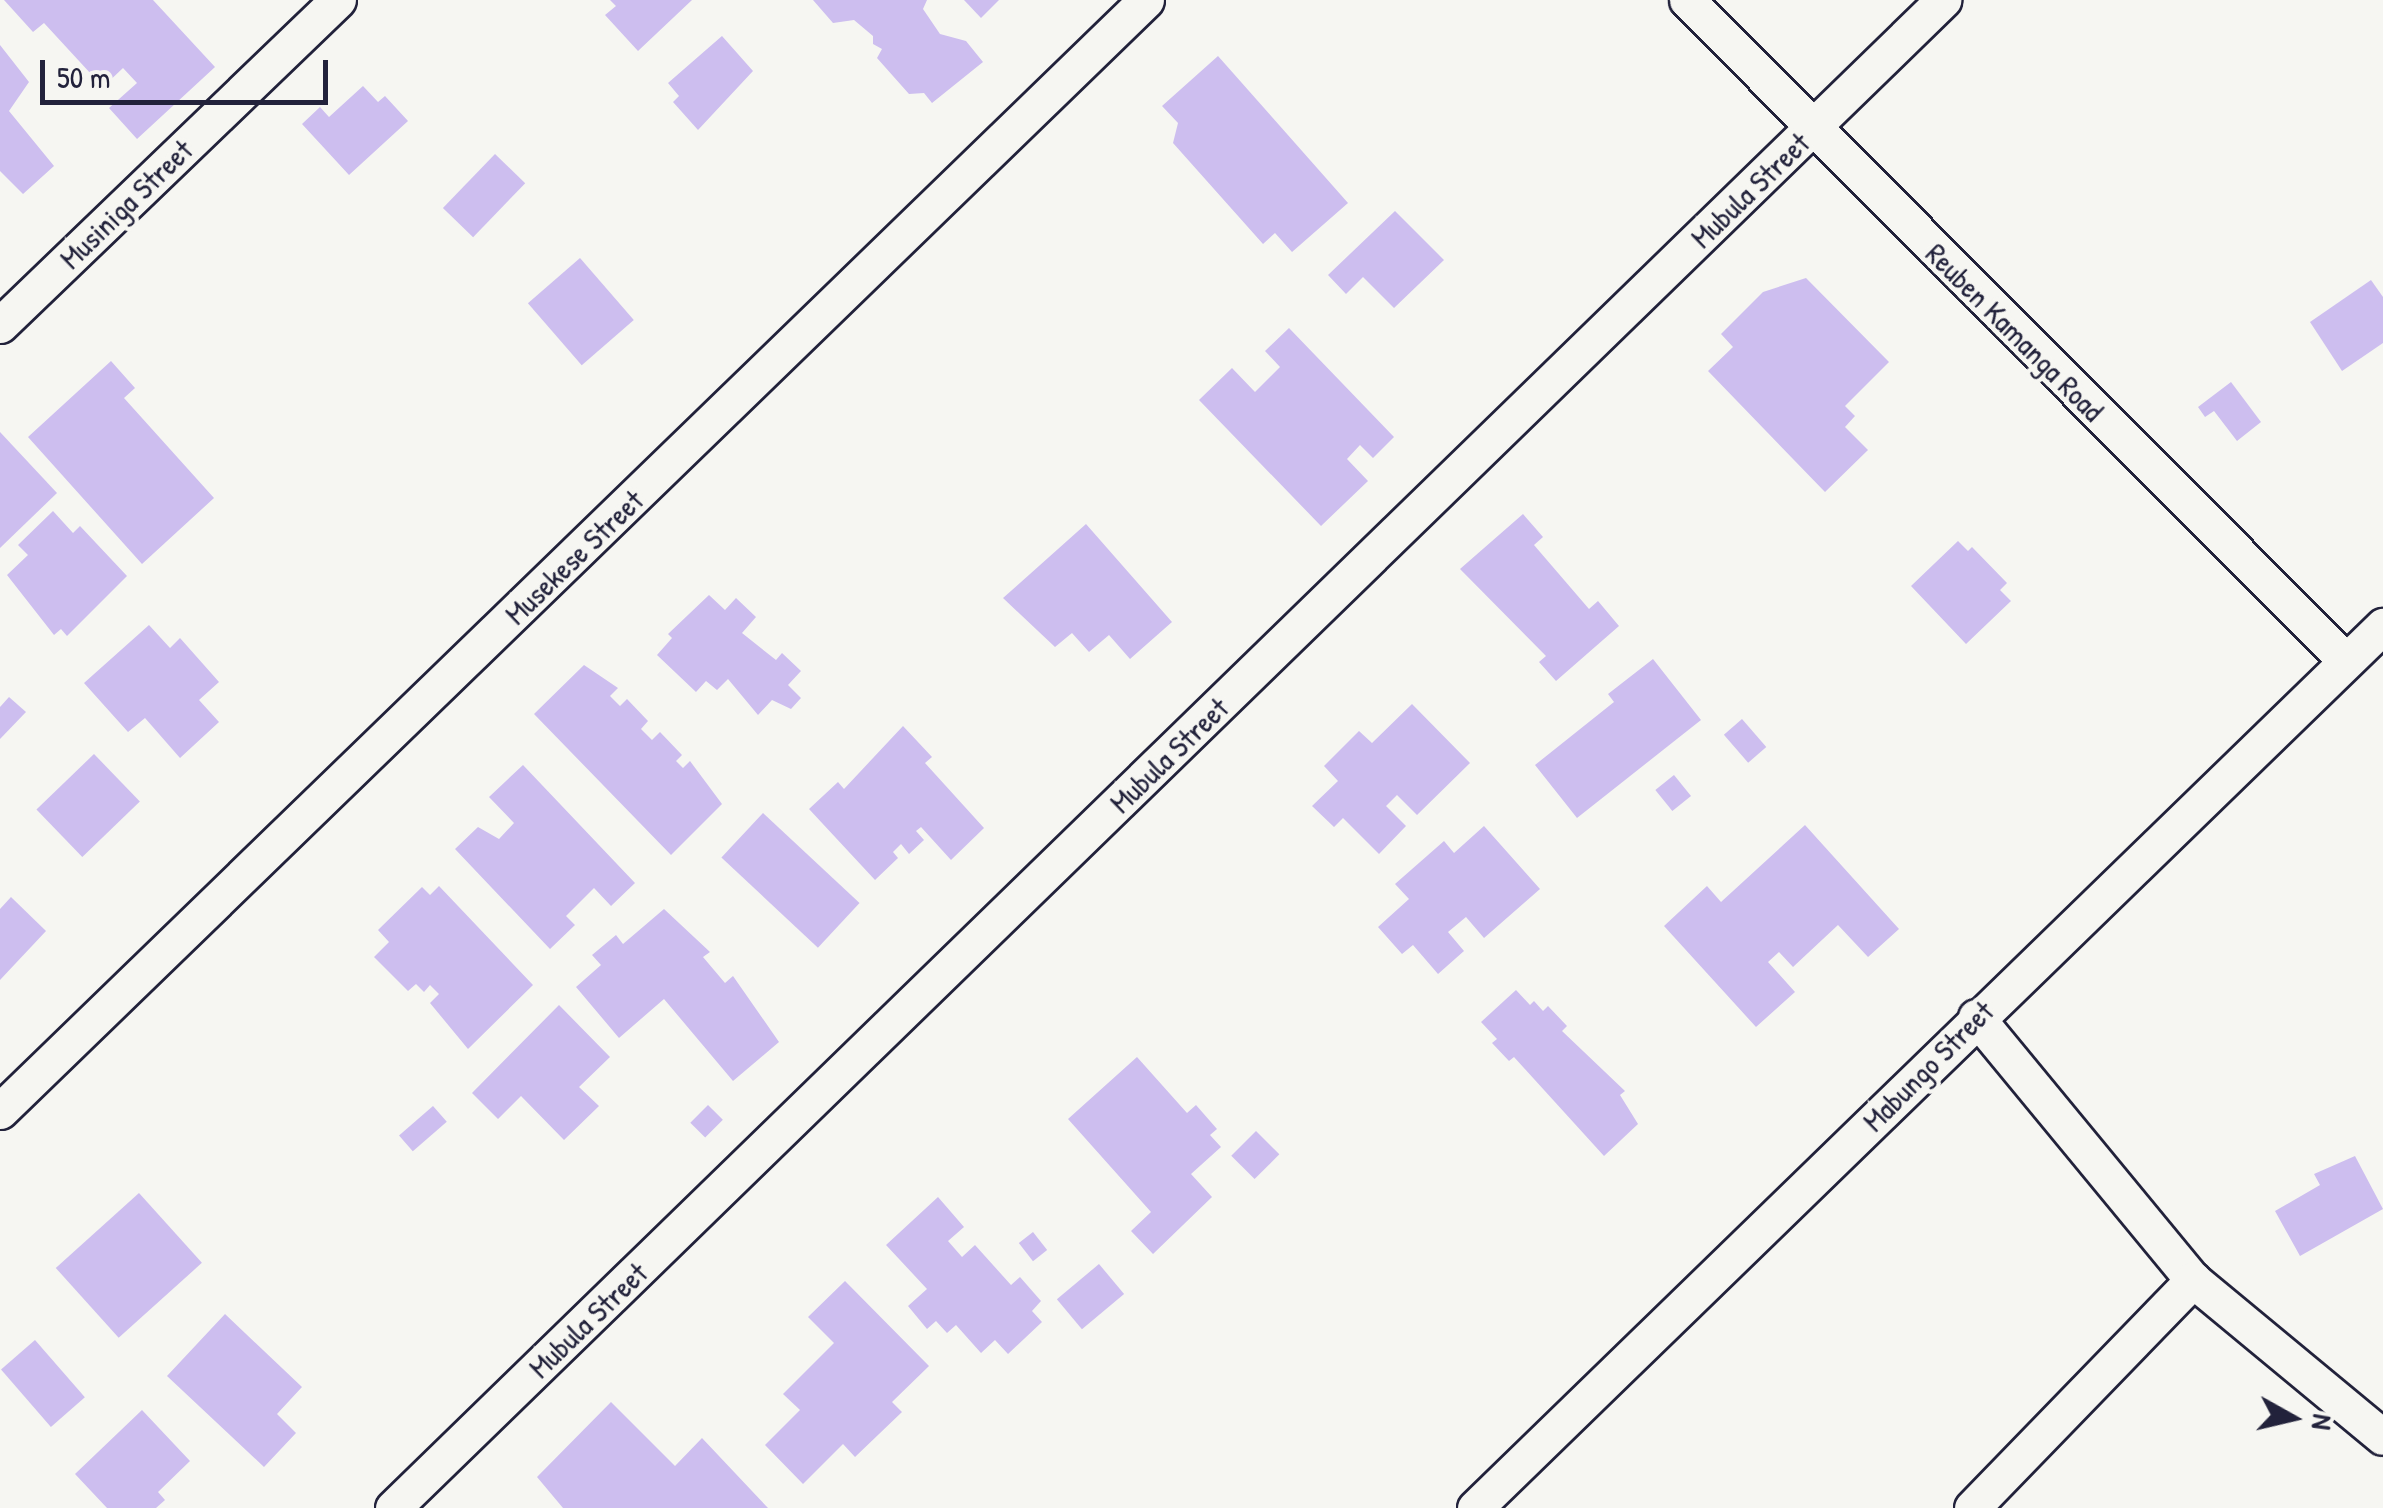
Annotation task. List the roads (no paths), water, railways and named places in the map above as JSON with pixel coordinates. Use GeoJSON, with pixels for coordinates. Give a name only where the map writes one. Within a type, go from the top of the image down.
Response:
{"type":"FeatureCollection","features":[{"type":"Feature","properties":{"kind":"street","name":"Musiniga Street"},"geometry":{"type":"LineString","coordinates":[[0,325],[338,0]]}},
{"type":"Feature","properties":{"kind":"street","name":"Musekese Street"},"geometry":{"type":"LineString","coordinates":[[0,1111],[1146,0]]}},
{"type":"Feature","properties":{"kind":"street","name":"Reuben Kamanga Road"},"geometry":{"type":"LineString","coordinates":[[1688,0],[1812,130],[2346,662]]}},
{"type":"Feature","properties":{"kind":"street","name":"Mubula Street"},"geometry":{"type":"LineString","coordinates":[[393,1508],[1943,0]]}},
{"type":"Feature","properties":{"kind":"street","name":"Mabungo Street"},"geometry":{"type":"LineString","coordinates":[[1475,1508],[1976,1017],[2383,626]]}},
{"type":"Feature","properties":{"kind":"street"},"geometry":{"type":"LineString","coordinates":[[1976,1017],[2194,1280],[2383,1437]]}},
{"type":"Feature","properties":{"kind":"street"},"geometry":{"type":"LineString","coordinates":[[1972,1508],[2194,1280]]}}]}
